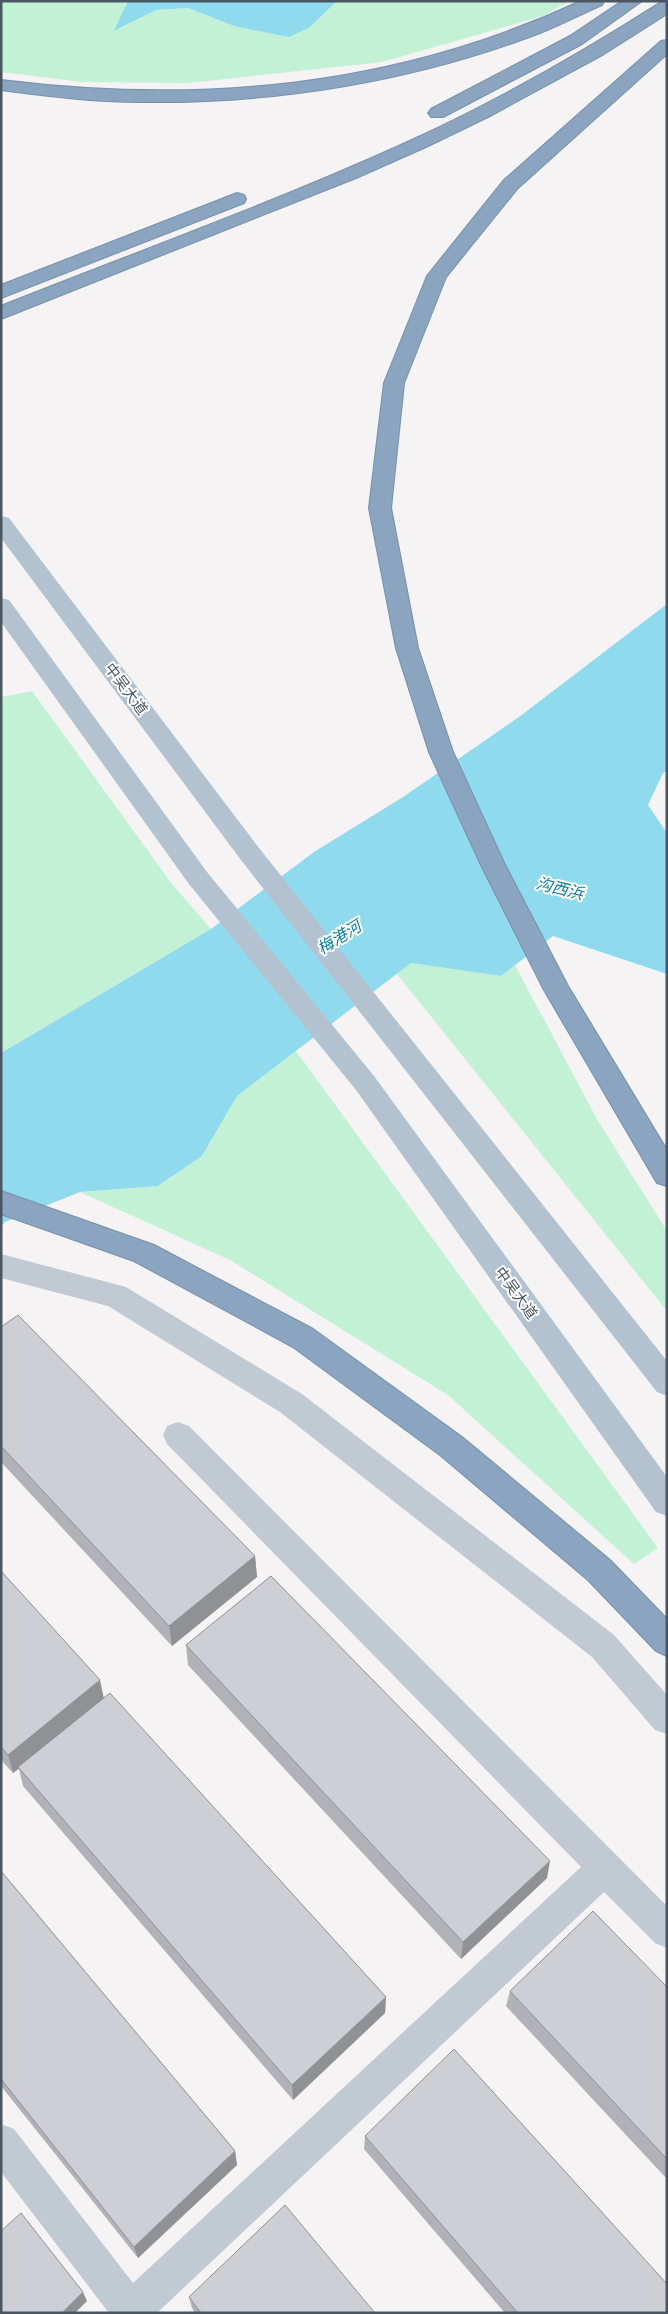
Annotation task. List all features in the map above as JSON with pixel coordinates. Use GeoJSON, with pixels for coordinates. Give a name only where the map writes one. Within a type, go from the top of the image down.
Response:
{"type":"FeatureCollection","features":[{"type":"Feature","properties":{"kind":"highway"},"geometry":{"type":"LineString","coordinates":[[1,85],[81,94],[140,96],[178,96],[276,89],[364,76],[453,55],[533,29],[596,1]]}},
{"type":"Feature","properties":{"kind":"highway"},"geometry":{"type":"LineString","coordinates":[[425,119],[576,40],[634,1]]}},
{"type":"Feature","properties":{"kind":"highway"},"geometry":{"type":"LineString","coordinates":[[1,313],[349,174],[420,143],[484,112],[598,50],[667,6]]}},
{"type":"Feature","properties":{"kind":"highway"},"geometry":{"type":"LineString","coordinates":[[667,44],[510,185],[437,276],[394,383],[380,508],[407,648],[442,752],[493,866],[557,990],[667,1175]]}},
{"type":"Feature","properties":{"kind":"highway"},"geometry":{"type":"LineString","coordinates":[[1,292],[249,194]]}},
{"type":"Feature","properties":{"kind":"highway"},"geometry":{"type":"LineString","coordinates":[[1,1202],[144,1253],[303,1338],[451,1446],[599,1570],[667,1641]]}},
{"type":"Feature","properties":{"kind":"main road","name":"中吴大道"},"geometry":{"type":"LineString","coordinates":[[1,523],[250,854],[667,1383]]}},
{"type":"Feature","properties":{"kind":"main road","name":"中吴大道"},"geometry":{"type":"LineString","coordinates":[[1,605],[198,878],[365,1083],[667,1502]]}},
{"type":"Feature","properties":{"kind":"street"},"geometry":{"type":"LineString","coordinates":[[1,1266],[116,1296],[291,1403],[603,1646],[667,1719]]}},
{"type":"Feature","properties":{"kind":"street"},"geometry":{"type":"LineString","coordinates":[[178,1435],[667,1931]]}},
{"type":"Feature","properties":{"kind":"street"},"geometry":{"type":"LineString","coordinates":[[1,2142],[130,2312],[604,1869]]}},
{"type":"Feature","properties":{"kind":"green space"},"geometry":{"type":"Polygon","coordinates":[[[1,1],[130,1],[127,3],[115,31],[156,10],[188,8],[234,26],[310,27],[337,1],[570,1],[543,16],[382,62],[188,83],[82,82],[1,72],[1,1]]]}},
{"type":"Feature","properties":{"kind":"green space"},"geometry":{"type":"Polygon","coordinates":[[[32,691],[172,884],[211,929],[1,1053],[1,697],[32,691]]]}},
{"type":"Feature","properties":{"kind":"green space"},"geometry":{"type":"Polygon","coordinates":[[[411,963],[501,976],[515,965],[598,1121],[667,1231],[667,1311],[397,974],[411,963]]]}},
{"type":"Feature","properties":{"kind":"green space"},"geometry":{"type":"Polygon","coordinates":[[[296,1051],[658,1548],[634,1564],[448,1395],[230,1260],[80,1192],[159,1186],[202,1156],[237,1096],[296,1051]]]}},
{"type":"Feature","properties":{"kind":"water"},"geometry":{"type":"Polygon","coordinates":[[[130,1],[337,1],[310,27],[289,37],[234,26],[188,8],[156,10],[114,31],[127,3],[130,1]]]}},
{"type":"Feature","properties":{"kind":"water"},"geometry":{"type":"Polygon","coordinates":[[[667,604],[667,771],[663,773],[648,805],[667,833],[667,974],[553,936],[501,976],[411,963],[237,1096],[202,1156],[158,1186],[80,1192],[5,1222],[1,1227],[1,1053],[211,929],[314,852],[403,797],[519,717],[667,604]]]}},
{"type":"Feature","properties":{"kind":"building"},"geometry":{"type":"Polygon","coordinates":[[[18,1315],[255,1556],[169,1626],[1,1446],[1,1327],[18,1315]]]}},
{"type":"Feature","properties":{"kind":"building"},"geometry":{"type":"Polygon","coordinates":[[[1,1571],[100,1680],[8,1755],[1,1747],[1,1571]]]}},
{"type":"Feature","properties":{"kind":"building"},"geometry":{"type":"Polygon","coordinates":[[[271,1576],[550,1861],[463,1942],[186,1645],[271,1576]]]}},
{"type":"Feature","properties":{"kind":"building"},"geometry":{"type":"Polygon","coordinates":[[[110,1693],[386,1997],[292,2085],[18,1767],[110,1693]]]}},
{"type":"Feature","properties":{"kind":"building"},"geometry":{"type":"Polygon","coordinates":[[[1,1871],[235,2151],[134,2247],[1,2079],[1,1871]]]}},
{"type":"Feature","properties":{"kind":"building"},"geometry":{"type":"Polygon","coordinates":[[[593,1911],[667,1987],[667,2159],[510,1991],[593,1911]]]}},
{"type":"Feature","properties":{"kind":"building"},"geometry":{"type":"Polygon","coordinates":[[[454,2049],[667,2284],[667,2313],[518,2313],[365,2136],[454,2049]]]}},
{"type":"Feature","properties":{"kind":"building"},"geometry":{"type":"Polygon","coordinates":[[[285,2205],[375,2313],[201,2313],[189,2297],[285,2205]]]}},
{"type":"Feature","properties":{"kind":"building"},"geometry":{"type":"Polygon","coordinates":[[[21,2213],[83,2292],[62,2313],[1,2313],[1,2231],[21,2213]]]}},
{"type":"Feature","properties":{"kind":"water label","name":"沟西浜"},"geometry":{"type":"Point","coordinates":[560,888]}},
{"type":"Feature","properties":{"kind":"water label","name":"梅港河"},"geometry":{"type":"Point","coordinates":[339,937]}}]}
